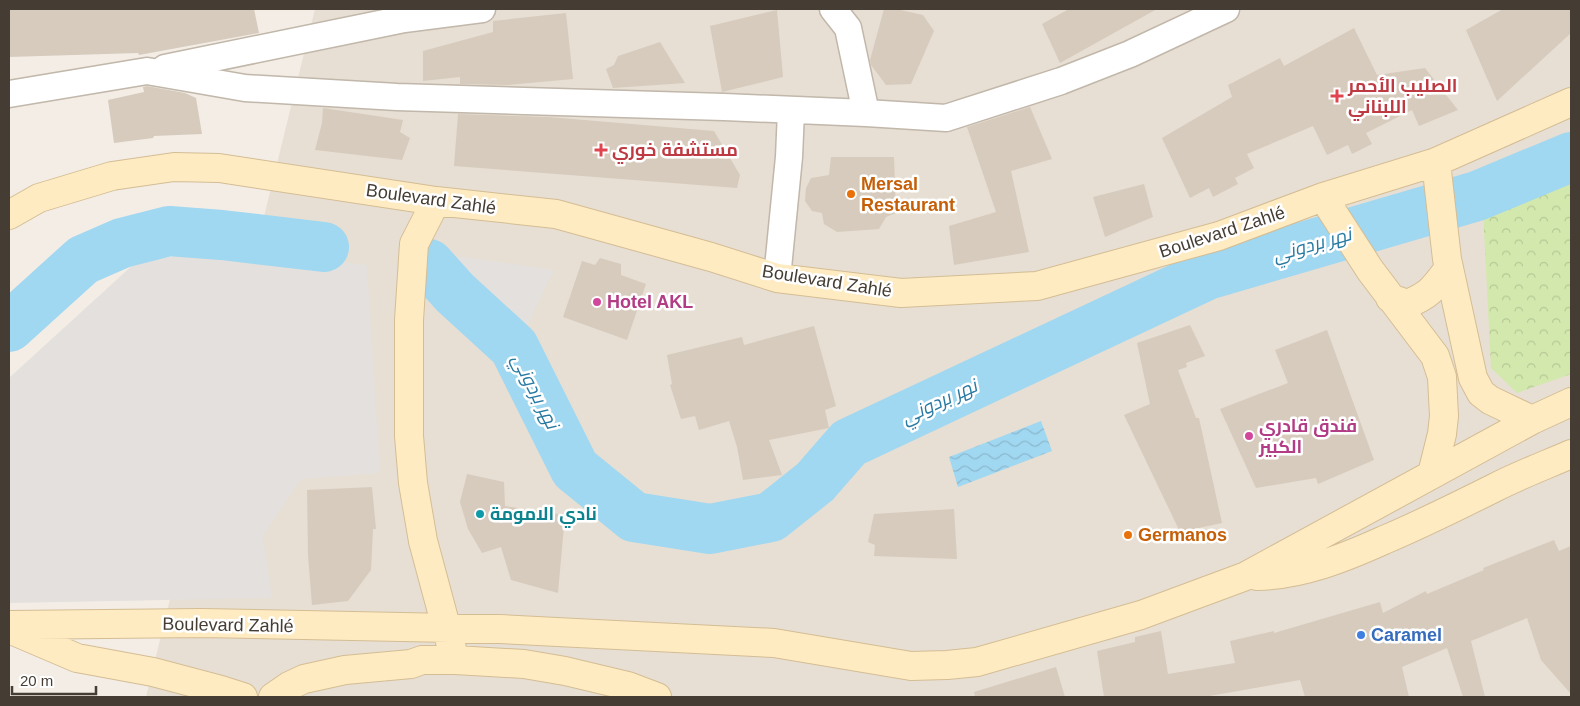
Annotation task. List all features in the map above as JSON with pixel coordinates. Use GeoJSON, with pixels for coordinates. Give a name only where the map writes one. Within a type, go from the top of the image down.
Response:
{"type":"FeatureCollection","features":[{"type":"Feature","properties":{"kind":"main road","name":"Boulevard Zahlé"},"geometry":{"type":"LineString","coordinates":[[9,215],[39,198],[112,176],[174,167],[219,168],[436,201],[556,214],[702,254],[778,278],[901,293],[1037,286],[1219,236],[1323,198],[1437,172],[1571,102]]}},
{"type":"Feature","properties":{"kind":"main road"},"geometry":{"type":"LineString","coordinates":[[1437,172],[1448,264],[1473,378],[1481,393],[1490,400],[1532,420]]}},
{"type":"Feature","properties":{"kind":"main road"},"geometry":{"type":"LineString","coordinates":[[1323,198],[1388,294],[1434,356],[1442,377],[1444,416],[1442,434],[1432,474]]}},
{"type":"Feature","properties":{"kind":"main road"},"geometry":{"type":"LineString","coordinates":[[436,201],[414,244],[409,320],[409,436],[413,483],[423,541],[455,660]]}},
{"type":"Feature","properties":{"kind":"main road"},"geometry":{"type":"LineString","coordinates":[[1388,294],[1407,304],[1424,297],[1435,288],[1448,264]]}},
{"type":"Feature","properties":{"kind":"main road"},"geometry":{"type":"LineString","coordinates":[[1246,576],[1532,420],[1571,402]]}},
{"type":"Feature","properties":{"kind":"main road"},"geometry":{"type":"LineString","coordinates":[[1246,576],[1276,576],[1324,564],[1360,551],[1571,454]]}},
{"type":"Feature","properties":{"kind":"main road","name":"Boulevard Zahlé"},"geometry":{"type":"LineString","coordinates":[[9,625],[202,623],[580,632],[641,638],[774,643],[911,666],[947,665],[977,662],[1141,615],[1246,576]]}},
{"type":"Feature","properties":{"kind":"main road"},"geometry":{"type":"LineString","coordinates":[[9,629],[77,658],[153,672],[243,697]]}},
{"type":"Feature","properties":{"kind":"main road"},"geometry":{"type":"LineString","coordinates":[[273,697],[304,679],[345,670],[411,664],[422,660],[524,664],[628,686],[657,697]]}},
{"type":"Feature","properties":{"kind":"street"},"geometry":{"type":"LineString","coordinates":[[9,94],[147,71],[404,19],[482,9]]}},
{"type":"Feature","properties":{"kind":"street"},"geometry":{"type":"LineString","coordinates":[[833,9],[848,28],[866,113]]}},
{"type":"Feature","properties":{"kind":"street"},"geometry":{"type":"LineString","coordinates":[[147,71],[245,88],[397,97],[866,113],[946,118],[1060,81],[1130,54],[1226,9]]}},
{"type":"Feature","properties":{"kind":"street"},"geometry":{"type":"LineString","coordinates":[[778,278],[789,157],[791,111]]}},
{"type":"Feature","properties":{"kind":"shaded area"},"geometry":{"type":"Polygon","coordinates":[[[315,9],[1571,9],[1571,697],[146,697],[315,9]]]}},
{"type":"Feature","properties":{"kind":"shaded area"},"geometry":{"type":"Polygon","coordinates":[[[227,247],[367,265],[380,473],[301,479],[263,536],[272,598],[9,603],[9,378],[135,263],[227,247]]]}},
{"type":"Feature","properties":{"kind":"shaded area"},"geometry":{"type":"Polygon","coordinates":[[[457,256],[554,270],[526,328],[453,288],[457,256]]]}},
{"type":"Feature","properties":{"kind":"green space"},"geometry":{"type":"Polygon","coordinates":[[[1571,161],[1571,374],[1517,393],[1491,368],[1482,190],[1571,161]]]}},
{"type":"Feature","properties":{"kind":"water"},"geometry":{"type":"Polygon","coordinates":[[[1041,421],[1052,451],[958,487],[949,457],[1041,421]]]}},
{"type":"Feature","properties":{"kind":"building"},"geometry":{"type":"Polygon","coordinates":[[[9,9],[254,9],[259,33],[139,55],[138,53],[9,57],[9,9]]]}},
{"type":"Feature","properties":{"kind":"building"},"geometry":{"type":"Polygon","coordinates":[[[884,9],[896,9],[923,15],[934,31],[911,84],[886,85],[871,65],[870,60],[884,9]]]}},
{"type":"Feature","properties":{"kind":"building"},"geometry":{"type":"Polygon","coordinates":[[[1069,9],[1157,9],[1060,63],[1042,24],[1069,9]]]}},
{"type":"Feature","properties":{"kind":"building"},"geometry":{"type":"Polygon","coordinates":[[[1503,9],[1571,9],[1571,33],[1497,101],[1466,30],[1503,9]]]}},
{"type":"Feature","properties":{"kind":"building"},"geometry":{"type":"Polygon","coordinates":[[[777,10],[783,77],[722,92],[710,26],[777,10]]]}},
{"type":"Feature","properties":{"kind":"building"},"geometry":{"type":"Polygon","coordinates":[[[566,13],[573,79],[508,85],[460,84],[460,77],[423,81],[423,51],[493,32],[493,21],[566,13]]]}},
{"type":"Feature","properties":{"kind":"building"},"geometry":{"type":"Polygon","coordinates":[[[1354,28],[1377,75],[1425,68],[1458,110],[1419,126],[1412,110],[1366,133],[1372,144],[1352,154],[1348,145],[1327,155],[1313,126],[1247,154],[1254,168],[1235,178],[1238,184],[1213,197],[1209,188],[1190,198],[1162,138],[1232,97],[1228,85],[1280,58],[1284,66],[1354,28]]]}},
{"type":"Feature","properties":{"kind":"building"},"geometry":{"type":"Polygon","coordinates":[[[660,42],[685,83],[613,88],[606,69],[614,65],[618,56],[660,42]]]}},
{"type":"Feature","properties":{"kind":"building"},"geometry":{"type":"Polygon","coordinates":[[[147,86],[185,93],[196,98],[202,134],[154,136],[153,138],[114,143],[108,100],[144,92],[143,87],[147,86]]]}},
{"type":"Feature","properties":{"kind":"building"},"geometry":{"type":"Polygon","coordinates":[[[1030,107],[1052,159],[1011,171],[1029,252],[954,265],[949,226],[996,212],[967,127],[1030,107]]]}},
{"type":"Feature","properties":{"kind":"building"},"geometry":{"type":"Polygon","coordinates":[[[323,108],[403,120],[400,132],[410,138],[402,160],[315,150],[322,123],[323,108]]]}},
{"type":"Feature","properties":{"kind":"building","name":"مستشفة خوري"},"geometry":{"type":"Polygon","coordinates":[[[458,114],[549,117],[714,131],[740,175],[737,188],[454,166],[458,114]]]}},
{"type":"Feature","properties":{"kind":"building","name":"Mersal Restaurant"},"geometry":{"type":"Polygon","coordinates":[[[831,157],[894,157],[896,213],[886,217],[879,229],[837,232],[824,224],[822,213],[812,211],[805,201],[806,188],[811,178],[829,175],[831,157]]]}},
{"type":"Feature","properties":{"kind":"building"},"geometry":{"type":"Polygon","coordinates":[[[1144,184],[1153,217],[1105,237],[1093,197],[1144,184]]]}},
{"type":"Feature","properties":{"kind":"building"},"geometry":{"type":"Polygon","coordinates":[[[600,258],[621,264],[621,275],[646,284],[627,340],[563,317],[582,261],[595,265],[600,258]]]}},
{"type":"Feature","properties":{"kind":"building"},"geometry":{"type":"Polygon","coordinates":[[[1190,325],[1205,356],[1186,363],[1187,367],[1178,370],[1196,418],[1199,418],[1222,523],[1180,532],[1124,415],[1150,404],[1137,343],[1190,325]]]}},
{"type":"Feature","properties":{"kind":"building"},"geometry":{"type":"Polygon","coordinates":[[[814,326],[836,406],[825,410],[829,428],[769,440],[782,475],[743,480],[737,447],[729,421],[699,430],[695,416],[681,419],[670,385],[672,384],[667,355],[742,337],[744,345],[814,326]]]}},
{"type":"Feature","properties":{"kind":"building"},"geometry":{"type":"Polygon","coordinates":[[[1327,330],[1374,460],[1318,484],[1316,478],[1256,488],[1220,409],[1288,383],[1275,350],[1327,330]]]}},
{"type":"Feature","properties":{"kind":"building"},"geometry":{"type":"Polygon","coordinates":[[[467,474],[504,482],[505,506],[565,515],[558,593],[511,580],[501,547],[482,553],[468,529],[460,502],[467,474]]]}},
{"type":"Feature","properties":{"kind":"building"},"geometry":{"type":"Polygon","coordinates":[[[372,487],[376,529],[373,529],[371,570],[348,601],[312,605],[308,555],[307,490],[372,487]]]}},
{"type":"Feature","properties":{"kind":"building"},"geometry":{"type":"Polygon","coordinates":[[[954,509],[957,559],[874,556],[875,545],[868,542],[874,514],[954,509]]]}},
{"type":"Feature","properties":{"kind":"building"},"geometry":{"type":"Polygon","coordinates":[[[1554,540],[1559,551],[1571,546],[1571,694],[1541,660],[1527,618],[1471,641],[1485,697],[1463,697],[1447,648],[1402,667],[1409,697],[1305,697],[1300,680],[1204,697],[1104,697],[1097,651],[1135,642],[1135,637],[1161,631],[1168,674],[1235,663],[1230,641],[1274,631],[1274,633],[1380,602],[1383,613],[1426,591],[1427,594],[1484,570],[1483,568],[1554,540]]]}},
{"type":"Feature","properties":{"kind":"building"},"geometry":{"type":"Polygon","coordinates":[[[1056,667],[1065,697],[975,697],[974,692],[1056,667]]]}},
{"type":"Feature","properties":{"kind":"waterway","name":"نهر بردوني"},"geometry":{"type":"LineString","coordinates":[[429,264],[455,293],[514,347],[575,469],[634,517],[710,529],[771,517],[815,482],[849,443],[1207,275],[1477,196],[1571,157]]}},
{"type":"Feature","properties":{"kind":"waterway","name":"نهر بردوني"},"geometry":{"type":"LineString","coordinates":[[9,327],[83,260],[122,243],[169,231],[324,247]]}},
{"type":"Feature","properties":{"kind":"place","name":"الصليب الأحمر اللبناني"},"geometry":{"type":"Point","coordinates":[1337,96]}},
{"type":"Feature","properties":{"kind":"place","name":"مستشفة خوري"},"geometry":{"type":"Point","coordinates":[601,150]}},
{"type":"Feature","properties":{"kind":"place","name":"Mersal Restaurant"},"geometry":{"type":"Point","coordinates":[851,194]}},
{"type":"Feature","properties":{"kind":"place","name":"Hotel AKL"},"geometry":{"type":"Point","coordinates":[597,302]}},
{"type":"Feature","properties":{"kind":"place","name":"فندق قادري الكبير"},"geometry":{"type":"Point","coordinates":[1249,436]}},
{"type":"Feature","properties":{"kind":"place","name":"نادي الامومة"},"geometry":{"type":"Point","coordinates":[480,514]}},
{"type":"Feature","properties":{"kind":"place","name":"Germanos"},"geometry":{"type":"Point","coordinates":[1128,535]}},
{"type":"Feature","properties":{"kind":"place","name":"Caramel"},"geometry":{"type":"Point","coordinates":[1361,635]}}]}
